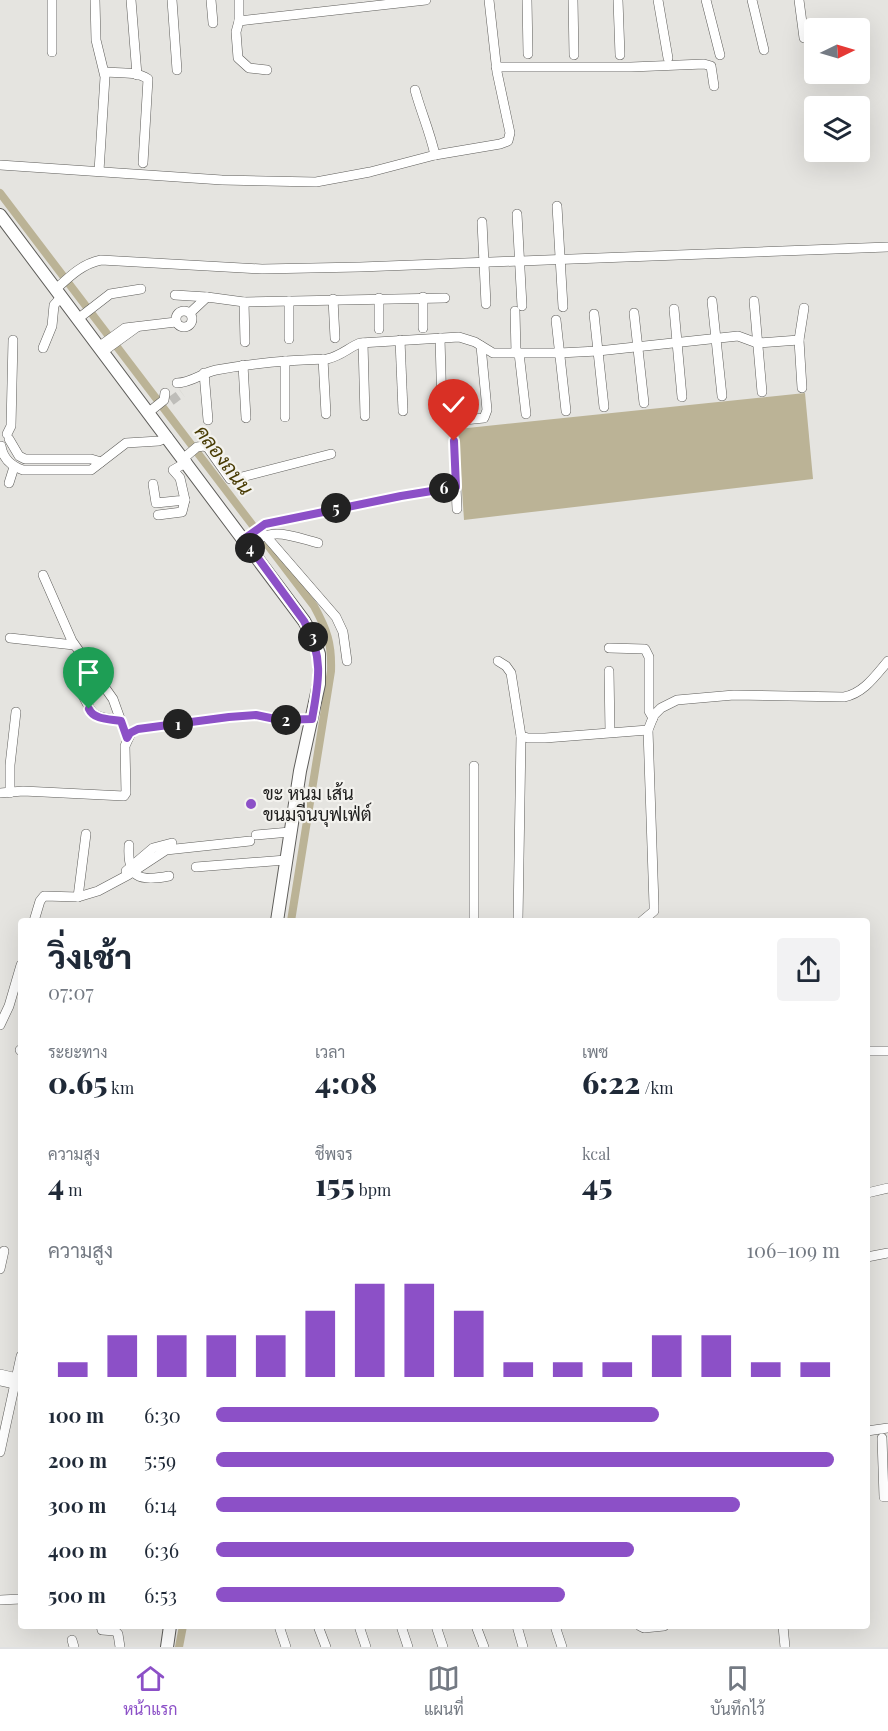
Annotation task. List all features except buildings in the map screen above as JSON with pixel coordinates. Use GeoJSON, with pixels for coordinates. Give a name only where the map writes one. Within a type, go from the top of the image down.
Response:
{"type":"FeatureCollection","features":[{"type":"Feature","properties":{"kind":"street"},"geometry":{"type":"LineString","coordinates":[[52,0],[52,52]]}},
{"type":"Feature","properties":{"kind":"street"},"geometry":{"type":"LineString","coordinates":[[95,0],[96,40],[105,72],[99,171]]}},
{"type":"Feature","properties":{"kind":"street"},"geometry":{"type":"LineString","coordinates":[[132,0],[136,75]]}},
{"type":"Feature","properties":{"kind":"street"},"geometry":{"type":"LineString","coordinates":[[172,0],[177,70]]}},
{"type":"Feature","properties":{"kind":"street"},"geometry":{"type":"LineString","coordinates":[[211,0],[213,23]]}},
{"type":"Feature","properties":{"kind":"street"},"geometry":{"type":"LineString","coordinates":[[239,0],[239,21],[236,32],[238,58],[249,68],[267,70]]}},
{"type":"Feature","properties":{"kind":"street"},"geometry":{"type":"LineString","coordinates":[[239,21],[426,0]]}},
{"type":"Feature","properties":{"kind":"street"},"geometry":{"type":"LineString","coordinates":[[0,165],[222,180],[316,182],[508,141],[510,133],[496,67],[489,0]]}},
{"type":"Feature","properties":{"kind":"street"},"geometry":{"type":"LineString","coordinates":[[527,0],[528,54]]}},
{"type":"Feature","properties":{"kind":"street"},"geometry":{"type":"LineString","coordinates":[[573,0],[574,55]]}},
{"type":"Feature","properties":{"kind":"street"},"geometry":{"type":"LineString","coordinates":[[618,0],[620,55]]}},
{"type":"Feature","properties":{"kind":"street"},"geometry":{"type":"LineString","coordinates":[[658,0],[668,58]]}},
{"type":"Feature","properties":{"kind":"street"},"geometry":{"type":"LineString","coordinates":[[706,0],[720,55]]}},
{"type":"Feature","properties":{"kind":"street"},"geometry":{"type":"LineString","coordinates":[[752,0],[764,50]]}},
{"type":"Feature","properties":{"kind":"street"},"geometry":{"type":"LineString","coordinates":[[799,0],[804,38]]}},
{"type":"Feature","properties":{"kind":"street"},"geometry":{"type":"LineString","coordinates":[[496,67],[631,68],[705,64],[711,66],[714,86]]}},
{"type":"Feature","properties":{"kind":"street"},"geometry":{"type":"LineString","coordinates":[[105,72],[144,76],[148,82],[143,163]]}},
{"type":"Feature","properties":{"kind":"street"},"geometry":{"type":"LineString","coordinates":[[415,90],[421,113],[430,132],[435,155]]}},
{"type":"Feature","properties":{"kind":"street"},"geometry":{"type":"LineString","coordinates":[[557,206],[563,307]]}},
{"type":"Feature","properties":{"kind":"street"},"geometry":{"type":"LineString","coordinates":[[517,214],[520,261],[518,353],[526,414]]}},
{"type":"Feature","properties":{"kind":"street"},"geometry":{"type":"LineString","coordinates":[[0,215],[104,347],[168,437],[248,540],[312,635],[319,654],[319,684],[300,771],[277,918]]}},
{"type":"Feature","properties":{"kind":"street"},"geometry":{"type":"LineString","coordinates":[[482,222],[486,304]]}},
{"type":"Feature","properties":{"kind":"street"},"geometry":{"type":"LineString","coordinates":[[43,348],[52,326],[54,305],[59,290],[72,274],[89,263],[100,260],[262,269],[484,263],[888,247]]}},
{"type":"Feature","properties":{"kind":"street"},"geometry":{"type":"LineString","coordinates":[[80,317],[110,294],[141,289]]}},
{"type":"Feature","properties":{"kind":"street"},"geometry":{"type":"LineString","coordinates":[[175,295],[244,302],[445,298]]}},
{"type":"Feature","properties":{"kind":"street"},"geometry":{"type":"LineString","coordinates":[[104,347],[120,335],[137,327],[176,322],[180,312],[190,313],[207,297]]}},
{"type":"Feature","properties":{"kind":"street"},"geometry":{"type":"LineString","coordinates":[[423,297],[423,328]]}},
{"type":"Feature","properties":{"kind":"street"},"geometry":{"type":"LineString","coordinates":[[379,298],[379,330]]}},
{"type":"Feature","properties":{"kind":"street"},"geometry":{"type":"LineString","coordinates":[[333,299],[335,338]]}},
{"type":"Feature","properties":{"kind":"street"},"geometry":{"type":"LineString","coordinates":[[289,301],[289,339]]}},
{"type":"Feature","properties":{"kind":"street"},"geometry":{"type":"LineString","coordinates":[[712,301],[722,396]]}},
{"type":"Feature","properties":{"kind":"street"},"geometry":{"type":"LineString","coordinates":[[754,301],[762,392]]}},
{"type":"Feature","properties":{"kind":"street"},"geometry":{"type":"LineString","coordinates":[[244,302],[245,342]]}},
{"type":"Feature","properties":{"kind":"street"},"geometry":{"type":"LineString","coordinates":[[802,388],[799,340],[804,308]]}},
{"type":"Feature","properties":{"kind":"street"},"geometry":{"type":"LineString","coordinates":[[674,309],[682,397]]}},
{"type":"Feature","properties":{"kind":"street"},"geometry":{"type":"LineString","coordinates":[[634,313],[644,403]]}},
{"type":"Feature","properties":{"kind":"street"},"geometry":{"type":"LineString","coordinates":[[594,314],[604,407]]}},
{"type":"Feature","properties":{"kind":"street"},"geometry":{"type":"LineString","coordinates":[[556,320],[566,411]]}},
{"type":"Feature","properties":{"kind":"street"},"geometry":{"type":"LineString","coordinates":[[181,386],[204,373],[243,365],[323,359],[340,356],[351,347],[363,343],[400,340],[459,337],[475,342],[493,353],[559,353],[738,336],[757,343],[799,340]]}},
{"type":"Feature","properties":{"kind":"street"},"geometry":{"type":"LineString","coordinates":[[440,338],[442,410]]}},
{"type":"Feature","properties":{"kind":"street"},"geometry":{"type":"LineString","coordinates":[[14,340],[11,426],[3,439],[3,454],[14,466],[23,470],[91,470],[126,443],[159,441],[168,437]]}},
{"type":"Feature","properties":{"kind":"street"},"geometry":{"type":"LineString","coordinates":[[400,340],[403,411]]}},
{"type":"Feature","properties":{"kind":"street"},"geometry":{"type":"LineString","coordinates":[[363,343],[365,416]]}},
{"type":"Feature","properties":{"kind":"street"},"geometry":{"type":"LineString","coordinates":[[464,420],[484,418],[488,410],[481,346]]}},
{"type":"Feature","properties":{"kind":"street"},"geometry":{"type":"LineString","coordinates":[[323,359],[326,414]]}},
{"type":"Feature","properties":{"kind":"street"},"geometry":{"type":"LineString","coordinates":[[285,361],[285,417]]}},
{"type":"Feature","properties":{"kind":"street"},"geometry":{"type":"LineString","coordinates":[[243,365],[246,418]]}},
{"type":"Feature","properties":{"kind":"street"},"geometry":{"type":"LineString","coordinates":[[204,373],[208,420]]}},
{"type":"Feature","properties":{"kind":"street"},"geometry":{"type":"LineString","coordinates":[[151,410],[165,399]]}},
{"type":"Feature","properties":{"kind":"street"},"geometry":{"type":"LineString","coordinates":[[3,439],[19,456],[25,459],[91,459],[101,462]]}},
{"type":"Feature","properties":{"kind":"street"},"geometry":{"type":"LineString","coordinates":[[454,441],[457,509]]}},
{"type":"Feature","properties":{"kind":"street"},"geometry":{"type":"LineString","coordinates":[[158,515],[182,512],[185,500],[180,478],[173,470],[197,447],[208,448],[230,479],[331,454]]}},
{"type":"Feature","properties":{"kind":"street"},"geometry":{"type":"LineString","coordinates":[[9,483],[14,466]]}},
{"type":"Feature","properties":{"kind":"street"},"geometry":{"type":"LineString","coordinates":[[153,484],[156,503],[185,500]]}},
{"type":"Feature","properties":{"kind":"street"},"geometry":{"type":"LineString","coordinates":[[248,540],[301,515],[456,487]]}},
{"type":"Feature","properties":{"kind":"street"},"geometry":{"type":"LineString","coordinates":[[261,532],[318,543]]}},
{"type":"Feature","properties":{"kind":"street"},"geometry":{"type":"LineString","coordinates":[[261,532],[336,616],[343,632],[347,661]]}},
{"type":"Feature","properties":{"kind":"street"},"geometry":{"type":"LineString","coordinates":[[43,575],[75,645],[113,699],[127,738]]}},
{"type":"Feature","properties":{"kind":"street"},"geometry":{"type":"LineString","coordinates":[[10,638],[75,645]]}},
{"type":"Feature","properties":{"kind":"street"},"geometry":{"type":"LineString","coordinates":[[609,648],[645,649],[647,651],[649,711],[653,718]]}},
{"type":"Feature","properties":{"kind":"street"},"geometry":{"type":"LineString","coordinates":[[498,661],[511,673],[521,736],[518,918]]}},
{"type":"Feature","properties":{"kind":"street"},"geometry":{"type":"LineString","coordinates":[[646,918],[654,911],[648,730],[653,718],[661,708],[678,700],[734,695],[844,698],[864,688],[888,661]]}},
{"type":"Feature","properties":{"kind":"street"},"geometry":{"type":"LineString","coordinates":[[609,671],[610,732]]}},
{"type":"Feature","properties":{"kind":"street"},"geometry":{"type":"LineString","coordinates":[[79,688],[91,713],[96,717],[121,721]]}},
{"type":"Feature","properties":{"kind":"street"},"geometry":{"type":"LineString","coordinates":[[16,712],[5,793],[23,791],[124,796],[126,793],[125,746],[130,733],[138,729],[256,715],[280,720],[312,719]]}},
{"type":"Feature","properties":{"kind":"street"},"geometry":{"type":"LineString","coordinates":[[521,736],[545,738],[648,730]]}},
{"type":"Feature","properties":{"kind":"street"},"geometry":{"type":"LineString","coordinates":[[474,766],[474,918]]}},
{"type":"Feature","properties":{"kind":"street"},"geometry":{"type":"LineString","coordinates":[[78,897],[86,834]]}},
{"type":"Feature","properties":{"kind":"street"},"geometry":{"type":"LineString","coordinates":[[35,918],[44,896],[78,897],[98,891],[166,850],[208,842],[290,834]]}},
{"type":"Feature","properties":{"kind":"street"},"geometry":{"type":"LineString","coordinates":[[129,846],[128,863],[131,870],[146,879],[169,876]]}},
{"type":"Feature","properties":{"kind":"street"},"geometry":{"type":"LineString","coordinates":[[196,867],[286,860]]}},
{"type":"Feature","properties":{"kind":"street"},"geometry":{"type":"LineString","coordinates":[[0,1025],[4,1004],[18,972]]}},
{"type":"Feature","properties":{"kind":"street"},"geometry":{"type":"LineString","coordinates":[[870,1050],[888,1051]]}},
{"type":"Feature","properties":{"kind":"street"},"geometry":{"type":"LineString","coordinates":[[870,1192],[888,1188]]}},
{"type":"Feature","properties":{"kind":"street"},"geometry":{"type":"LineString","coordinates":[[0,1269],[4,1251]]}},
{"type":"Feature","properties":{"kind":"street"},"geometry":{"type":"LineString","coordinates":[[870,1256],[888,1252]]}},
{"type":"Feature","properties":{"kind":"street"},"geometry":{"type":"LineString","coordinates":[[0,1374],[18,1381]]}},
{"type":"Feature","properties":{"kind":"street"},"geometry":{"type":"LineString","coordinates":[[0,1381],[18,1381]]}},
{"type":"Feature","properties":{"kind":"street"},"geometry":{"type":"LineString","coordinates":[[0,1452],[18,1381]]}},
{"type":"Feature","properties":{"kind":"street"},"geometry":{"type":"LineString","coordinates":[[870,1431],[888,1428]]}},
{"type":"Feature","properties":{"kind":"street"},"geometry":{"type":"LineString","coordinates":[[882,1438],[884,1497],[888,1497]]}},
{"type":"Feature","properties":{"kind":"street"},"geometry":{"type":"LineString","coordinates":[[0,1599],[18,1599]]}},
{"type":"Feature","properties":{"kind":"street"},"geometry":{"type":"LineString","coordinates":[[102,1629],[115,1631],[118,1634],[120,1647]]}},
{"type":"Feature","properties":{"kind":"street"},"geometry":{"type":"LineString","coordinates":[[167,1647],[170,1629]]}},
{"type":"Feature","properties":{"kind":"street"},"geometry":{"type":"LineString","coordinates":[[280,1629],[286,1647]]}},
{"type":"Feature","properties":{"kind":"street"},"geometry":{"type":"LineString","coordinates":[[319,1629],[326,1647]]}},
{"type":"Feature","properties":{"kind":"street"},"geometry":{"type":"LineString","coordinates":[[360,1629],[366,1647]]}},
{"type":"Feature","properties":{"kind":"street"},"geometry":{"type":"LineString","coordinates":[[402,1629],[408,1647]]}},
{"type":"Feature","properties":{"kind":"street"},"geometry":{"type":"LineString","coordinates":[[437,1629],[443,1647]]}},
{"type":"Feature","properties":{"kind":"street"},"geometry":{"type":"LineString","coordinates":[[477,1629],[484,1647]]}},
{"type":"Feature","properties":{"kind":"street"},"geometry":{"type":"LineString","coordinates":[[518,1629],[524,1647]]}},
{"type":"Feature","properties":{"kind":"street"},"geometry":{"type":"LineString","coordinates":[[556,1629],[562,1647]]}},
{"type":"Feature","properties":{"kind":"street"},"geometry":{"type":"LineString","coordinates":[[783,1629],[784,1647]]}},
{"type":"Feature","properties":{"kind":"shaded area"},"geometry":{"type":"Polygon","coordinates":[[[805,393],[813,479],[464,520],[458,429],[805,393]]]}},
{"type":"Feature","properties":{"kind":"waterway","name":"คลองถนน"},"geometry":{"type":"LineString","coordinates":[[0,193],[314,606],[325,630],[331,652],[331,671],[291,918]]}},
{"type":"Feature","properties":{"kind":"waterway","name":"คลองถนน"},"geometry":{"type":"LineString","coordinates":[[179,1647],[182,1629]]}},
{"type":"Feature","properties":{"kind":"tunnel"},"geometry":{"type":"LineString","coordinates":[[171,401],[182,393]]}},
{"type":"Feature","properties":{"kind":"place","name":"ขะ หนม เส้น ขนมจีนบุฟเฟ่ต์"},"geometry":{"type":"Point","coordinates":[251,804]}},
{"type":"Feature","properties":{"kind":"route"},"geometry":{"type":"LineString","coordinates":[[89,709],[96,717],[121,721],[127,738],[130,733],[138,729],[229,717],[256,715],[280,720],[312,719],[319,684],[319,654],[312,635],[244,539],[259,526],[301,515],[456,487],[454,441]]}}]}
